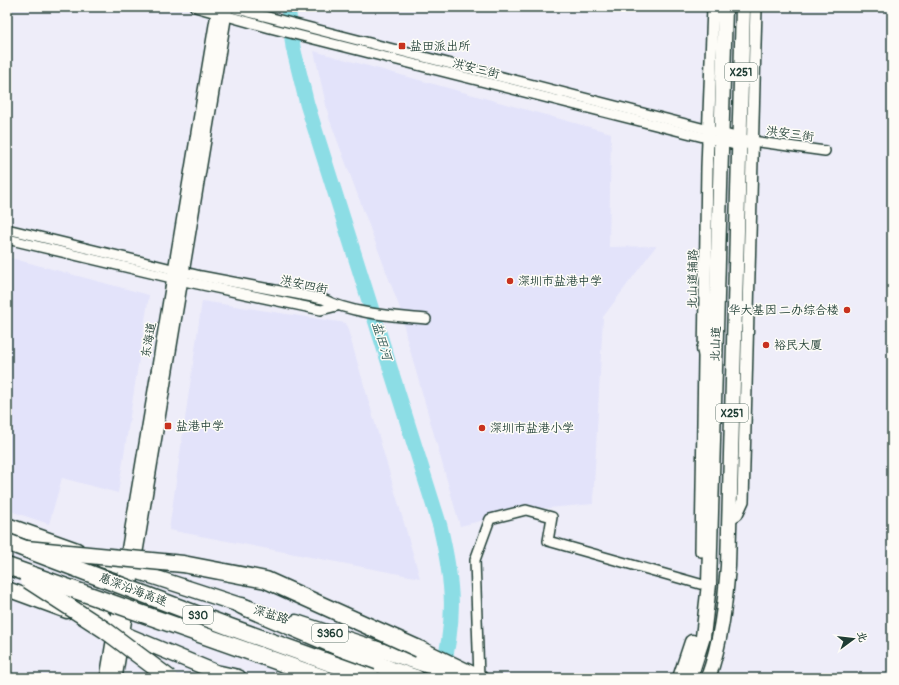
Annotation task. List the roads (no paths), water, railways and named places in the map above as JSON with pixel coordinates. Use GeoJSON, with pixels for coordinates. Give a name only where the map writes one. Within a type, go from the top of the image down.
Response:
{"type":"FeatureCollection","features":[{"type":"Feature","properties":{"kind":"highway","name":"惠深沿海高速"},"geometry":{"type":"LineString","coordinates":[[7,542],[230,627],[372,678]]}},
{"type":"Feature","properties":{"kind":"highway"},"geometry":{"type":"LineString","coordinates":[[26,549],[183,564],[266,580],[462,673],[479,678]]}},
{"type":"Feature","properties":{"kind":"highway","name":"惠深沿海高速"},"geometry":{"type":"LineString","coordinates":[[7,567],[324,678]]}},
{"type":"Feature","properties":{"kind":"highway"},"geometry":{"type":"LineString","coordinates":[[7,567],[105,630],[169,678]]}},
{"type":"Feature","properties":{"kind":"highway"},"geometry":{"type":"LineString","coordinates":[[242,606],[392,670],[416,678]]}},
{"type":"Feature","properties":{"kind":"highway"},"geometry":{"type":"LineString","coordinates":[[225,676],[238,678]]}},
{"type":"Feature","properties":{"kind":"main road","name":"北山道"},"geometry":{"type":"LineString","coordinates":[[690,678],[699,650],[707,604],[715,387],[715,136],[725,7]]}},
{"type":"Feature","properties":{"kind":"main road","name":"北山道"},"geometry":{"type":"LineString","coordinates":[[708,678],[718,644],[724,611],[729,519],[744,142],[743,7]]}},
{"type":"Feature","properties":{"kind":"main road"},"geometry":{"type":"LineString","coordinates":[[704,350],[715,387]]}},
{"type":"Feature","properties":{"kind":"main road"},"geometry":{"type":"LineString","coordinates":[[680,678],[692,643],[700,584],[701,551],[712,493]]}},
{"type":"Feature","properties":{"kind":"main road","name":"深盐路"},"geometry":{"type":"LineString","coordinates":[[7,525],[129,569],[242,606],[423,655]]}},
{"type":"Feature","properties":{"kind":"main road","name":"深盐路"},"geometry":{"type":"LineString","coordinates":[[7,542],[70,563],[106,569],[129,569]]}},
{"type":"Feature","properties":{"kind":"main road"},"geometry":{"type":"LineString","coordinates":[[7,567],[39,579],[81,598],[95,608],[119,631]]}},
{"type":"Feature","properties":{"kind":"main road"},"geometry":{"type":"LineString","coordinates":[[7,588],[119,631],[225,676]]}},
{"type":"Feature","properties":{"kind":"main road"},"geometry":{"type":"LineString","coordinates":[[7,593],[44,602]]}},
{"type":"Feature","properties":{"kind":"street","name":"洪安三街"},"geometry":{"type":"LineString","coordinates":[[195,7],[269,18],[303,26],[715,136]]}},
{"type":"Feature","properties":{"kind":"street","name":"北山道辅路"},"geometry":{"type":"LineString","coordinates":[[701,551],[704,350],[715,136],[713,7]]}},
{"type":"Feature","properties":{"kind":"street"},"geometry":{"type":"LineString","coordinates":[[744,142],[756,7]]}},
{"type":"Feature","properties":{"kind":"street","name":"洪安三街"},"geometry":{"type":"LineString","coordinates":[[223,10],[270,28],[304,37],[715,136],[744,142],[825,151]]}},
{"type":"Feature","properties":{"kind":"street","name":"东海道"},"geometry":{"type":"LineString","coordinates":[[116,678],[119,631],[223,10]]}},
{"type":"Feature","properties":{"kind":"street","name":"洪安四街"},"geometry":{"type":"LineString","coordinates":[[7,229],[178,275],[321,310],[337,306],[396,316],[426,319]]}},
{"type":"Feature","properties":{"kind":"street","name":"洪安四街"},"geometry":{"type":"LineString","coordinates":[[7,239],[178,275]]}},
{"type":"Feature","properties":{"kind":"street"},"geometry":{"type":"LineString","coordinates":[[479,678],[475,560],[490,519],[526,510],[552,517],[548,541],[700,584]]}},
{"type":"Feature","properties":{"kind":"street","name":"东海道"},"geometry":{"type":"LineString","coordinates":[[106,678],[119,631]]}},
{"type":"Feature","properties":{"kind":"waterway","name":"盐田河"},"geometry":{"type":"LineString","coordinates":[[288,7],[293,47],[307,104],[440,526],[445,547],[450,585],[451,619],[446,657],[441,678]]}},
{"type":"Feature","properties":{"kind":"place","name":"盐田派出所"},"geometry":{"type":"Point","coordinates":[402,46]}},
{"type":"Feature","properties":{"kind":"place","name":"深圳市盐港中学"},"geometry":{"type":"Point","coordinates":[510,281]}},
{"type":"Feature","properties":{"kind":"place","name":"华大基因 二办综合楼"},"geometry":{"type":"Point","coordinates":[847,310]}},
{"type":"Feature","properties":{"kind":"place","name":"裕民大厦"},"geometry":{"type":"Point","coordinates":[766,345]}},
{"type":"Feature","properties":{"kind":"place","name":"盐港中学"},"geometry":{"type":"Point","coordinates":[168,426]}},
{"type":"Feature","properties":{"kind":"place","name":"深圳市盐港小学"},"geometry":{"type":"Point","coordinates":[482,428]}}]}
